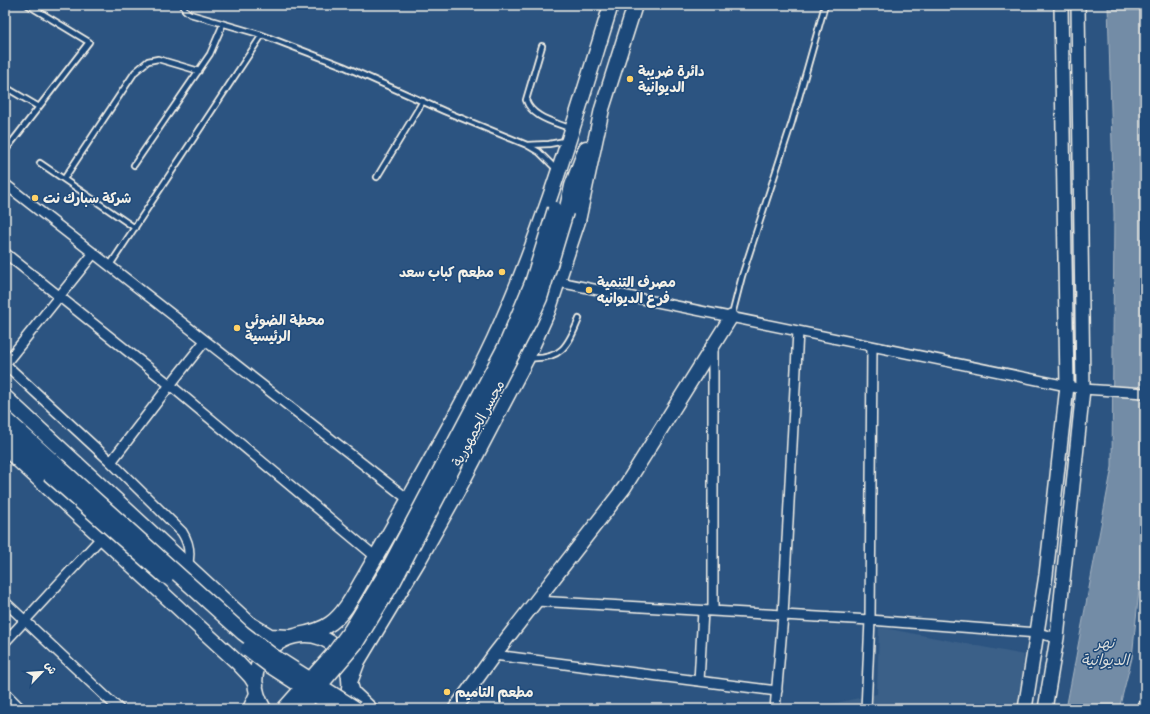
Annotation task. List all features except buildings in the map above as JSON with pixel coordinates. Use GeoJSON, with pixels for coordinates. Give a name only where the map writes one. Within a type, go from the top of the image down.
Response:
{"type":"FeatureCollection","features":[{"type":"Feature","properties":{"kind":"main road"},"geometry":{"type":"LineString","coordinates":[[250,709],[256,690],[257,670],[264,655],[275,644],[293,636],[322,628],[340,615],[376,558],[409,500],[476,375],[495,337],[559,172],[611,5]]}},
{"type":"Feature","properties":{"kind":"main road"},"geometry":{"type":"LineString","coordinates":[[341,709],[346,700],[358,661],[424,552],[527,358],[559,282],[584,197],[602,109],[635,5]]}},
{"type":"Feature","properties":{"kind":"main road"},"geometry":{"type":"LineString","coordinates":[[1025,709],[1046,575],[1067,386],[1061,5]]}},
{"type":"Feature","properties":{"kind":"main road"},"geometry":{"type":"LineString","coordinates":[[1045,709],[1057,638],[1083,389],[1078,5]]}},
{"type":"Feature","properties":{"kind":"main road","name":"مجسر الجمهورية"},"geometry":{"type":"LineString","coordinates":[[284,709],[334,653],[351,630],[389,568],[490,378],[509,338],[532,283],[602,109]]}},
{"type":"Feature","properties":{"kind":"main road","name":"مجسر الجمهورية"},"geometry":{"type":"LineString","coordinates":[[300,709],[356,643],[391,587],[530,320],[540,298],[560,211],[572,131]]}},
{"type":"Feature","properties":{"kind":"main road"},"geometry":{"type":"LineString","coordinates":[[455,709],[494,655],[624,488],[731,318]]}},
{"type":"Feature","properties":{"kind":"main road"},"geometry":{"type":"LineString","coordinates":[[5,397],[187,566],[260,631],[270,636],[315,636],[330,644],[342,657],[346,665],[352,693],[358,700],[370,709]]}},
{"type":"Feature","properties":{"kind":"main road"},"geometry":{"type":"LineString","coordinates":[[5,418],[53,470],[253,653],[337,709]]}},
{"type":"Feature","properties":{"kind":"main road"},"geometry":{"type":"LineString","coordinates":[[5,434],[53,470],[243,633],[273,656],[356,709]]}},
{"type":"Feature","properties":{"kind":"main road"},"geometry":{"type":"LineString","coordinates":[[5,448],[240,665],[251,677],[264,709]]}},
{"type":"Feature","properties":{"kind":"street"},"geometry":{"type":"LineString","coordinates":[[5,184],[409,500]]}},
{"type":"Feature","properties":{"kind":"street"},"geometry":{"type":"LineString","coordinates":[[5,253],[170,385],[376,558]]}},
{"type":"Feature","properties":{"kind":"street"},"geometry":{"type":"LineString","coordinates":[[94,254],[5,364],[111,462],[182,532],[189,546],[190,554],[187,566]]}},
{"type":"Feature","properties":{"kind":"street"},"geometry":{"type":"LineString","coordinates":[[559,282],[1067,386],[1083,389],[1145,392]]}},
{"type":"Feature","properties":{"kind":"street"},"geometry":{"type":"LineString","coordinates":[[775,709],[783,616],[798,331]]}},
{"type":"Feature","properties":{"kind":"street"},"geometry":{"type":"LineString","coordinates":[[111,462],[205,341]]}},
{"type":"Feature","properties":{"kind":"street"},"geometry":{"type":"LineString","coordinates":[[713,347],[713,611]]}},
{"type":"Feature","properties":{"kind":"street"},"geometry":{"type":"LineString","coordinates":[[866,709],[870,620],[872,347]]}},
{"type":"Feature","properties":{"kind":"street"},"geometry":{"type":"LineString","coordinates":[[5,642],[101,538]]}},
{"type":"Feature","properties":{"kind":"street"},"geometry":{"type":"LineString","coordinates":[[536,601],[870,620],[1038,633],[1057,638]]}},
{"type":"Feature","properties":{"kind":"street"},"geometry":{"type":"LineString","coordinates":[[5,602],[119,709]]}},
{"type":"Feature","properties":{"kind":"street"},"geometry":{"type":"LineString","coordinates":[[699,681],[703,611]]}},
{"type":"Feature","properties":{"kind":"street"},"geometry":{"type":"LineString","coordinates":[[494,655],[777,691]]}},
{"type":"Feature","properties":{"kind":"street"},"geometry":{"type":"LineString","coordinates":[[5,693],[22,709]]}},
{"type":"Feature","properties":{"kind":"lane"},"geometry":{"type":"LineString","coordinates":[[5,151],[89,42],[28,5]]}},
{"type":"Feature","properties":{"kind":"lane"},"geometry":{"type":"LineString","coordinates":[[182,5],[187,12],[262,35],[343,66],[423,101],[444,112],[527,145],[539,152],[559,172]]}},
{"type":"Feature","properties":{"kind":"lane"},"geometry":{"type":"LineString","coordinates":[[731,318],[742,276],[792,122],[825,5]]}},
{"type":"Feature","properties":{"kind":"lane"},"geometry":{"type":"LineString","coordinates":[[134,165],[210,54],[223,24]]}},
{"type":"Feature","properties":{"kind":"lane"},"geometry":{"type":"LineString","coordinates":[[110,265],[262,35]]}},
{"type":"Feature","properties":{"kind":"lane"},"geometry":{"type":"LineString","coordinates":[[542,46],[526,100],[529,107],[537,114],[572,131]]}},
{"type":"Feature","properties":{"kind":"lane"},"geometry":{"type":"LineString","coordinates":[[64,179],[135,72],[148,61],[158,59],[199,71]]}},
{"type":"Feature","properties":{"kind":"lane"},"geometry":{"type":"LineString","coordinates":[[5,87],[39,107]]}},
{"type":"Feature","properties":{"kind":"lane"},"geometry":{"type":"LineString","coordinates":[[377,177],[423,101]]}},
{"type":"Feature","properties":{"kind":"lane"},"geometry":{"type":"LineString","coordinates":[[527,145],[549,144],[572,131]]}},
{"type":"Feature","properties":{"kind":"lane"},"geometry":{"type":"LineString","coordinates":[[40,163],[135,228]]}},
{"type":"Feature","properties":{"kind":"lane"},"geometry":{"type":"LineString","coordinates":[[527,358],[543,359],[562,351],[570,341],[579,319]]}},
{"type":"Feature","properties":{"kind":"shaded area"},"geometry":{"type":"Polygon","coordinates":[[[879,627],[1024,655],[1019,709],[809,709],[877,694],[879,627]]]}},
{"type":"Feature","properties":{"kind":"water","name":"نهر الديوانية"},"geometry":{"type":"Polygon","coordinates":[[[1108,5],[1145,5],[1145,532],[1132,658],[1119,709],[1066,709],[1112,467],[1114,215],[1108,5]]]}},
{"type":"Feature","properties":{"kind":"place","name":"دائرة ضريبة الديوانية"},"geometry":{"type":"Point","coordinates":[630,79]}},
{"type":"Feature","properties":{"kind":"place","name":"شركة سبارك نت"},"geometry":{"type":"Point","coordinates":[35,198]}},
{"type":"Feature","properties":{"kind":"place","name":"مطعم كباب سعد"},"geometry":{"type":"Point","coordinates":[502,272]}},
{"type":"Feature","properties":{"kind":"place","name":"مصرف التنمية فرع الديوانيه"},"geometry":{"type":"Point","coordinates":[589,290]}},
{"type":"Feature","properties":{"kind":"place","name":"محطة الضوئي الرئيسية"},"geometry":{"type":"Point","coordinates":[237,328]}},
{"type":"Feature","properties":{"kind":"place","name":"مطعم التاميم"},"geometry":{"type":"Point","coordinates":[447,692]}}]}
